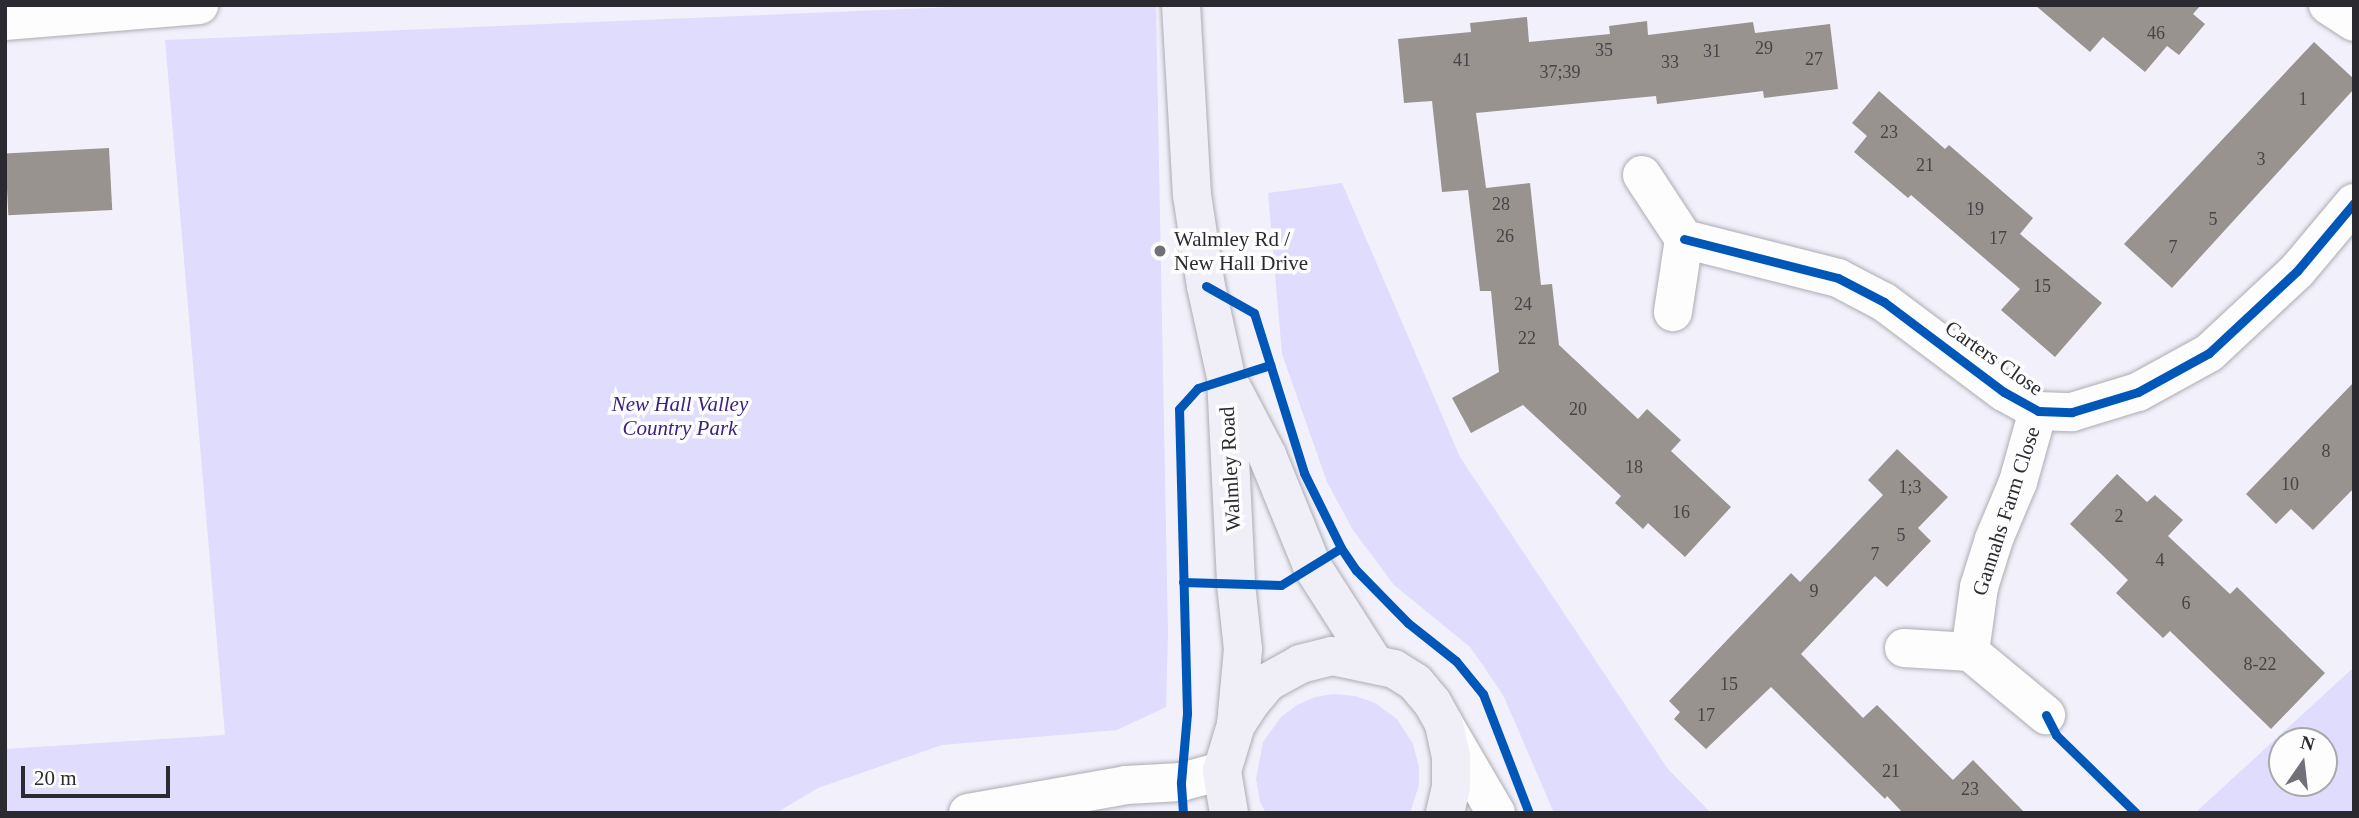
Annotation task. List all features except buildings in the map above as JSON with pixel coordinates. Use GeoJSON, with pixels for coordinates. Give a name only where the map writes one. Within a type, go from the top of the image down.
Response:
{"type":"FeatureCollection","features":[{"type":"Feature","properties":{"kind":"main road","name":"Walmley Road"},"geometry":{"type":"LineString","coordinates":[[1181,5],[1192,195],[1206,286],[1226,377],[1236,584],[1243,649],[1236,725]]}},
{"type":"Feature","properties":{"kind":"main road"},"geometry":{"type":"LineString","coordinates":[[1226,377],[1267,455],[1312,566],[1374,663]]}},
{"type":"Feature","properties":{"kind":"main road"},"geometry":{"type":"LineString","coordinates":[[1229,813],[1222,771],[1236,725],[1268,682],[1300,664],[1332,656],[1394,669],[1415,682],[1432,702],[1444,724],[1451,767],[1451,788],[1445,813]]}},
{"type":"Feature","properties":{"kind":"street"},"geometry":{"type":"LineString","coordinates":[[5,20],[198,5]]}},
{"type":"Feature","properties":{"kind":"street"},"geometry":{"type":"LineString","coordinates":[[2328,5],[2354,22]]}},
{"type":"Feature","properties":{"kind":"street"},"geometry":{"type":"LineString","coordinates":[[1642,175],[1684,239],[1673,312]]}},
{"type":"Feature","properties":{"kind":"street","name":"Carters Close"},"geometry":{"type":"LineString","coordinates":[[1684,239],[1838,278],[1884,302],[2004,391],[2038,411],[2072,412],[2138,392],[2209,353],[2297,271],[2354,203]]}},
{"type":"Feature","properties":{"kind":"street","name":"Gannahs Farm Close"},"geometry":{"type":"LineString","coordinates":[[1970,652],[1979,587],[1994,539],[2018,482],[2038,411]]}},
{"type":"Feature","properties":{"kind":"street"},"geometry":{"type":"LineString","coordinates":[[1904,648],[1970,652],[2046,715]]}},
{"type":"Feature","properties":{"kind":"street"},"geometry":{"type":"LineString","coordinates":[[1444,724],[1496,813]]}},
{"type":"Feature","properties":{"kind":"street"},"geometry":{"type":"LineString","coordinates":[[968,813],[1126,786],[1181,782],[1222,771]]}},
{"type":"Feature","properties":{"kind":"green space","name":"New Hall Valley Country Park"},"geometry":{"type":"Polygon","coordinates":[[[1000,5],[1156,5],[1168,633],[1166,707],[1117,730],[942,745],[818,788],[776,813],[5,813],[5,749],[225,735],[165,40],[1000,5]]]}},
{"type":"Feature","properties":{"kind":"green space"},"geometry":{"type":"Polygon","coordinates":[[[1342,183],[1460,457],[1668,769],[1711,813],[1554,813],[1504,697],[1470,647],[1394,585],[1353,530],[1327,482],[1282,354],[1268,193],[1342,183]]]}},
{"type":"Feature","properties":{"kind":"green space"},"geometry":{"type":"Polygon","coordinates":[[[2354,667],[2354,813],[2195,813],[2268,746],[2268,797],[2338,797],[2338,727],[2289,727],[2354,667]]]}},
{"type":"Feature","properties":{"kind":"green space"},"geometry":{"type":"Polygon","coordinates":[[[1334,694],[1355,696],[1375,703],[1397,719],[1413,744],[1419,767],[1419,785],[1410,813],[1266,813],[1260,802],[1256,779],[1263,742],[1281,717],[1297,705],[1315,697],[1334,694]]]}},
{"type":"Feature","properties":{"kind":"cycle path"},"geometry":{"type":"LineString","coordinates":[[1684,239],[1838,278],[1884,302],[2004,392],[2038,411],[2072,412],[2138,392],[2209,353],[2297,271],[2354,203]]}},
{"type":"Feature","properties":{"kind":"cycle path"},"geometry":{"type":"LineString","coordinates":[[1206,286],[1254,313],[1304,473],[1341,548],[1356,570],[1408,623],[1456,661],[1483,694],[1529,813]]}},
{"type":"Feature","properties":{"kind":"cycle path"},"geometry":{"type":"LineString","coordinates":[[1183,813],[1181,782],[1187,713],[1179,409],[1198,388],[1270,365]]}},
{"type":"Feature","properties":{"kind":"cycle path"},"geometry":{"type":"LineString","coordinates":[[1183,582],[1281,585],[1341,548]]}},
{"type":"Feature","properties":{"kind":"cycle path"},"geometry":{"type":"LineString","coordinates":[[2046,715],[2056,735],[2136,813]]}},
{"type":"Feature","properties":{"kind":"place","name":"Walmley Rd / New Hall Drive"},"geometry":{"type":"Point","coordinates":[1160,251]}}]}
